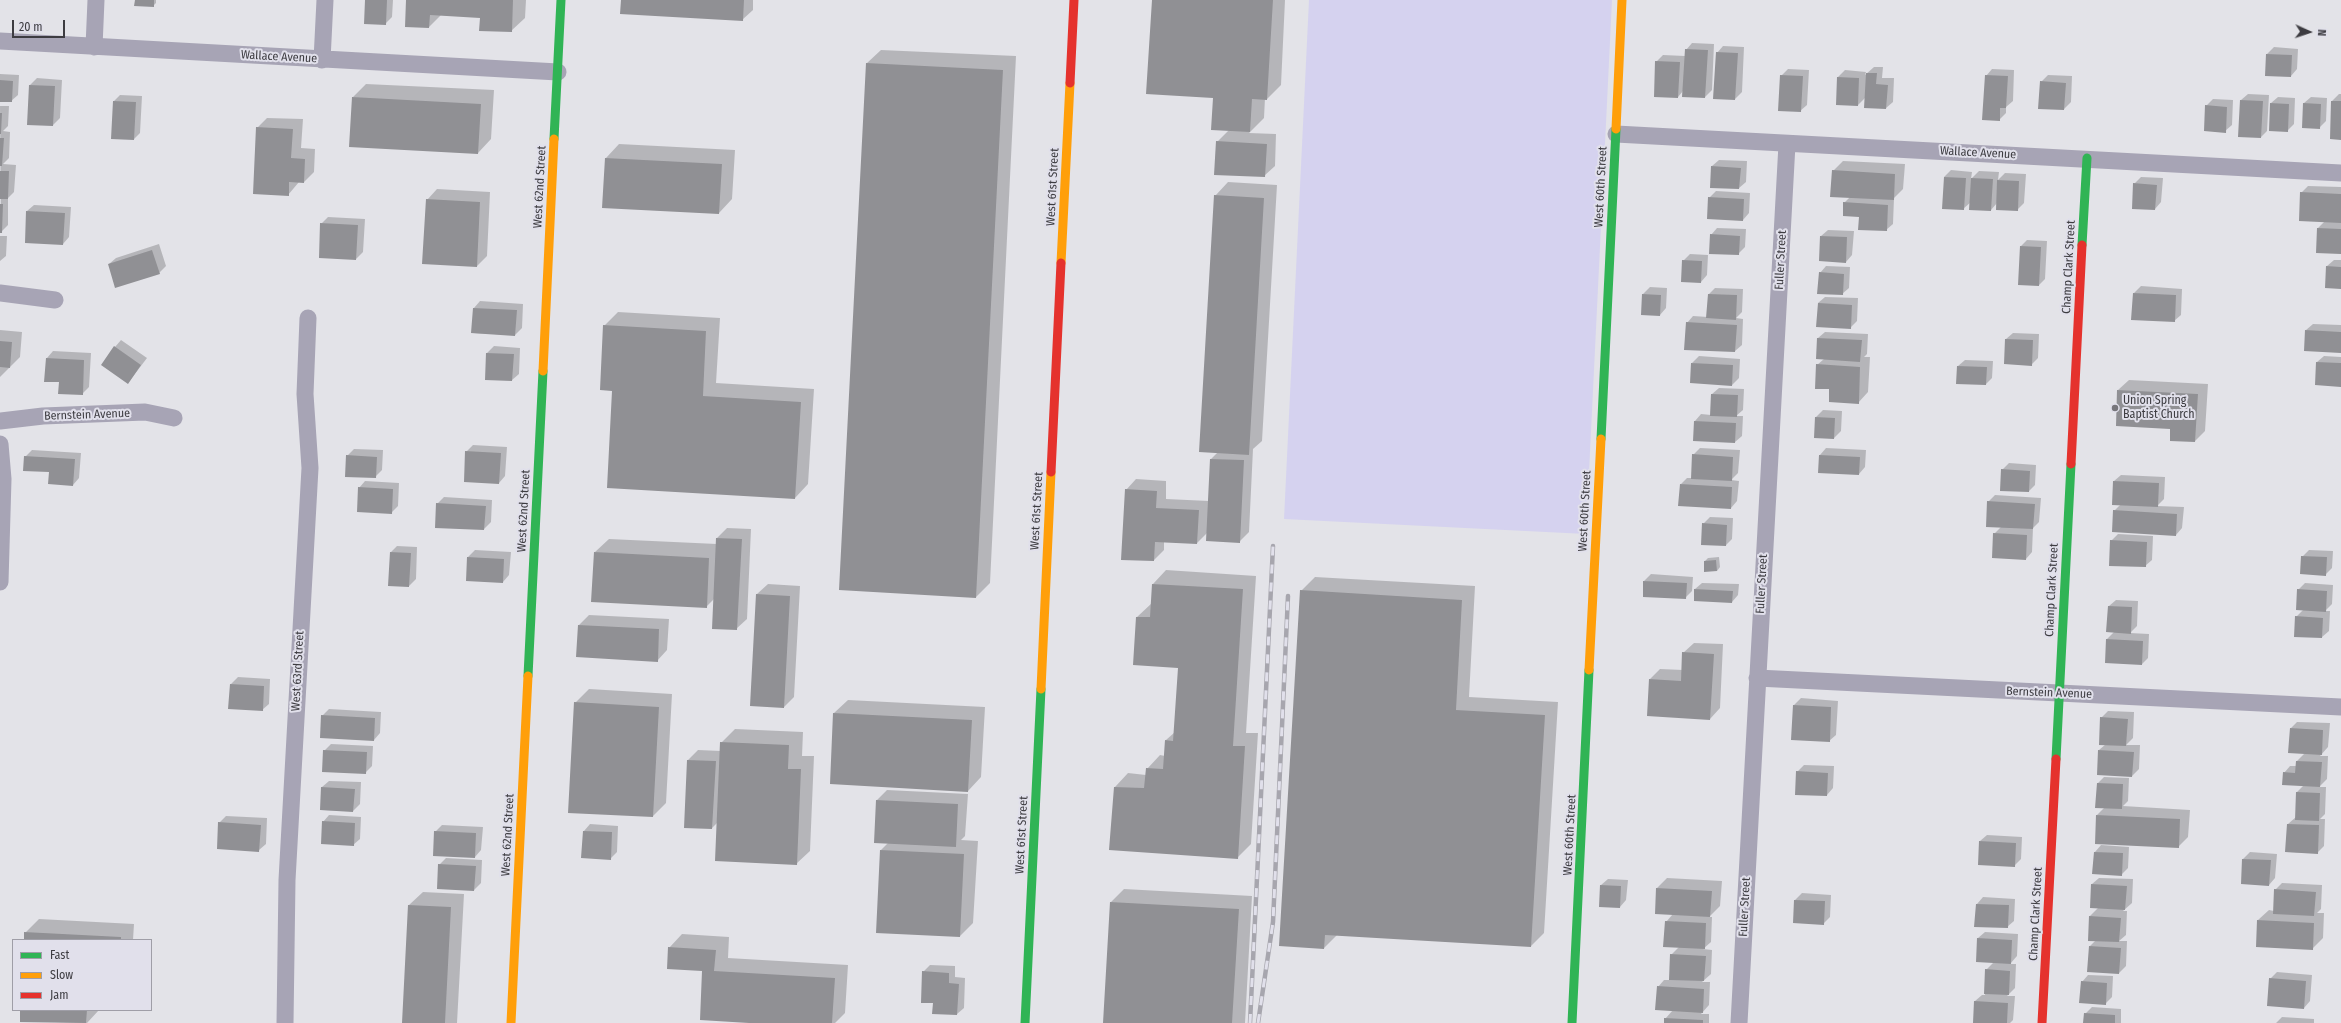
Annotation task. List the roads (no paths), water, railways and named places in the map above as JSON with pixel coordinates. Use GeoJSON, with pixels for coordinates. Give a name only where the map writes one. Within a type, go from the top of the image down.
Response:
{"type":"FeatureCollection","features":[{"type":"Feature","properties":{"kind":"street"},"geometry":{"type":"LineString","coordinates":[[94,47],[96,0]]}},
{"type":"Feature","properties":{"kind":"street"},"geometry":{"type":"LineString","coordinates":[[322,60],[325,0]]}},
{"type":"Feature","properties":{"kind":"street","name":"West 62nd Street"},"geometry":{"type":"LineString","coordinates":[[511,1023],[562,0]]}},
{"type":"Feature","properties":{"kind":"street","name":"West 61st Street"},"geometry":{"type":"LineString","coordinates":[[1025,1023],[1074,0]]}},
{"type":"Feature","properties":{"kind":"street","name":"West 60th Street"},"geometry":{"type":"LineString","coordinates":[[1572,1023],[1622,0]]}},
{"type":"Feature","properties":{"kind":"street","name":"Wallace Avenue"},"geometry":{"type":"LineString","coordinates":[[0,41],[558,72]]}},
{"type":"Feature","properties":{"kind":"street","name":"Wallace Avenue"},"geometry":{"type":"LineString","coordinates":[[1616,134],[1787,144],[2087,158],[2341,174]]}},
{"type":"Feature","properties":{"kind":"street","name":"Fuller Street"},"geometry":{"type":"LineString","coordinates":[[1739,1023],[1787,144]]}},
{"type":"Feature","properties":{"kind":"street","name":"Champ Clark Street"},"geometry":{"type":"LineString","coordinates":[[2042,1023],[2087,158]]}},
{"type":"Feature","properties":{"kind":"street"},"geometry":{"type":"LineString","coordinates":[[0,293],[56,300]]}},
{"type":"Feature","properties":{"kind":"street","name":"West 63rd Street"},"geometry":{"type":"LineString","coordinates":[[285,1023],[287,880],[310,468],[305,394],[308,318]]}},
{"type":"Feature","properties":{"kind":"street","name":"Bernstein Avenue"},"geometry":{"type":"LineString","coordinates":[[0,421],[44,416],[145,412],[174,418]]}},
{"type":"Feature","properties":{"kind":"street"},"geometry":{"type":"LineString","coordinates":[[0,444],[3,479],[0,582]]}},
{"type":"Feature","properties":{"kind":"street","name":"Bernstein Avenue"},"geometry":{"type":"LineString","coordinates":[[1757,678],[2341,707]]}},
{"type":"Feature","properties":{"kind":"railway"},"geometry":{"type":"LineString","coordinates":[[1250,1023],[1273,546]]}},
{"type":"Feature","properties":{"kind":"railway"},"geometry":{"type":"LineString","coordinates":[[1258,1023],[1273,922],[1288,596]]}},
{"type":"Feature","properties":{"kind":"place","name":"Union Spring Baptist Church"},"geometry":{"type":"Point","coordinates":[2115,408]}}]}
